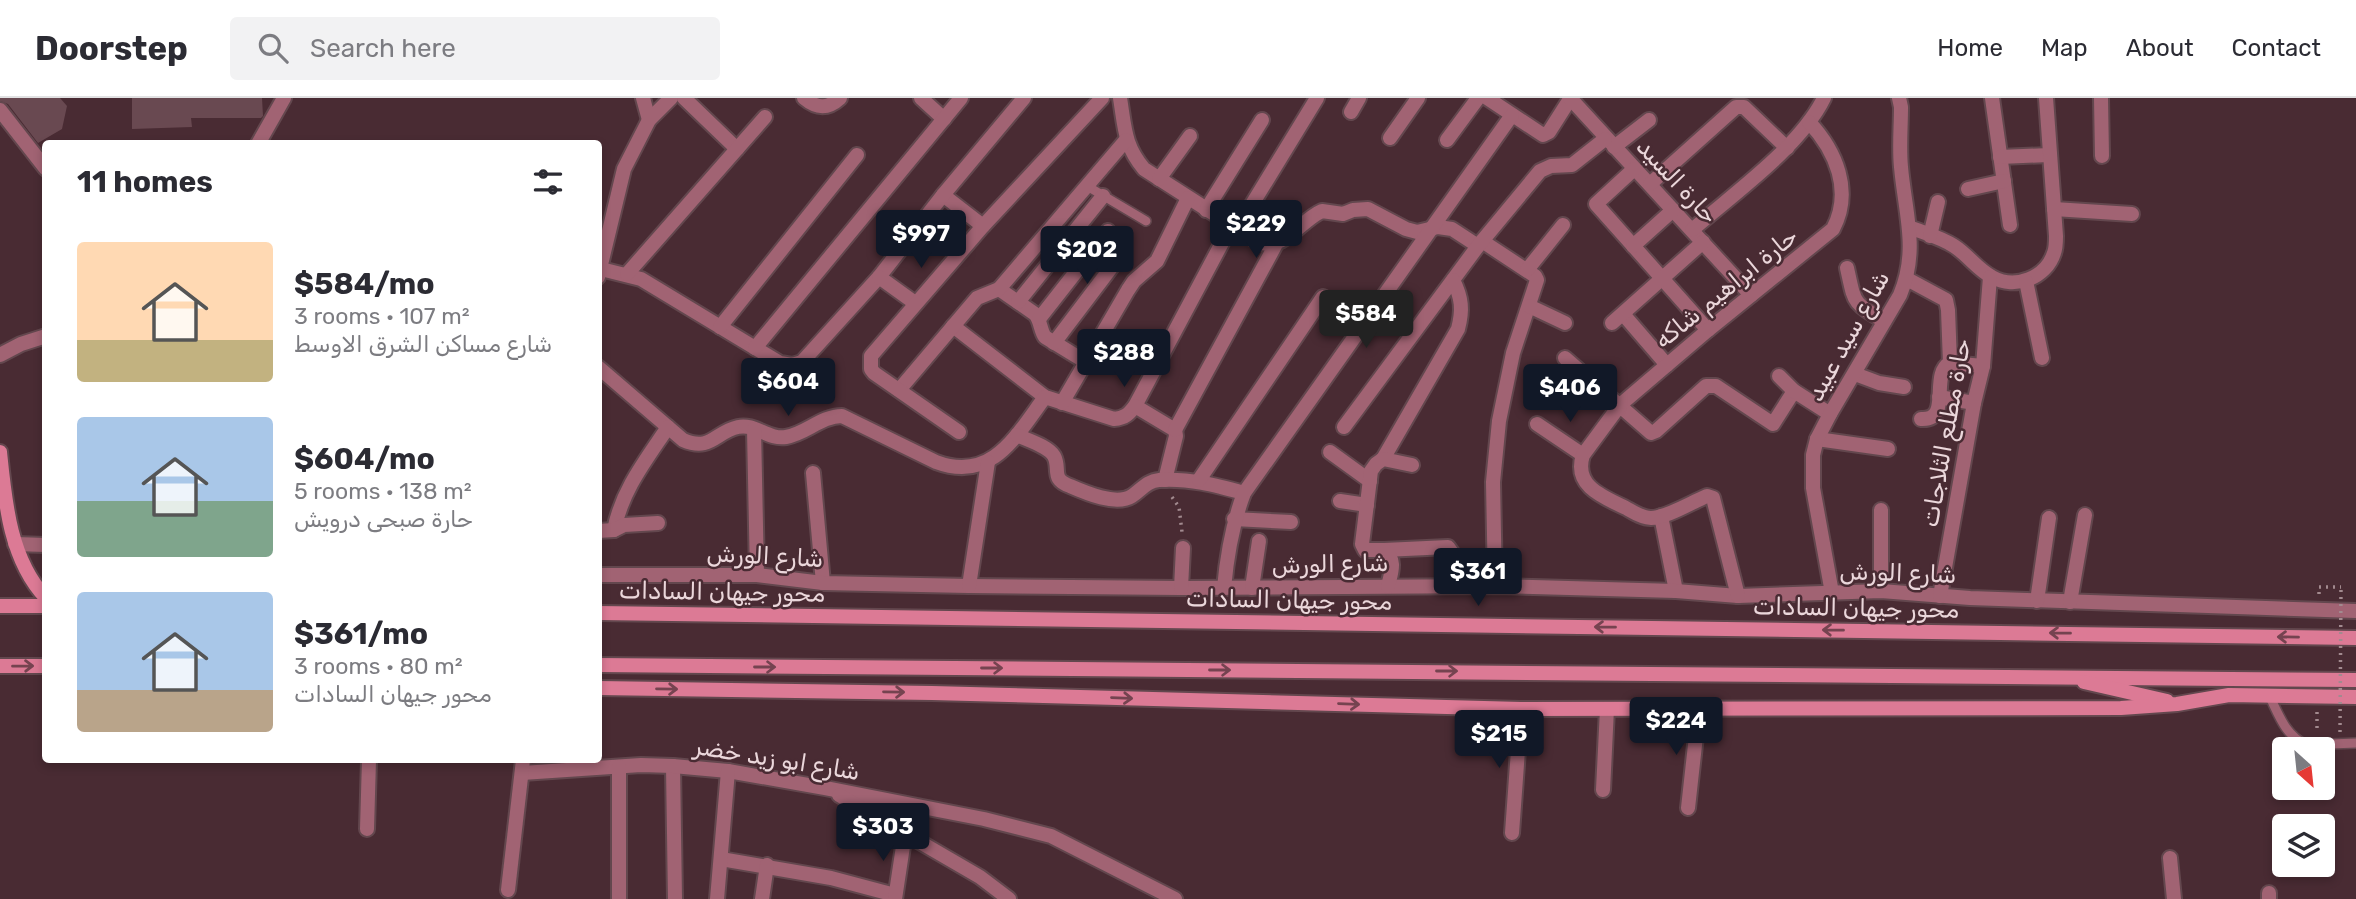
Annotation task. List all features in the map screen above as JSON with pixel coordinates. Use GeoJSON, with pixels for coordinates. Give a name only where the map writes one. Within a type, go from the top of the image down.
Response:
{"type":"FeatureCollection","features":[{"type":"Feature","properties":{"kind":"main road"},"geometry":{"type":"LineString","coordinates":[[0,452],[2,500],[15,544],[30,577],[42,593]]}},
{"type":"Feature","properties":{"kind":"main road"},"geometry":{"type":"LineString","coordinates":[[0,606],[42,606]]}},
{"type":"Feature","properties":{"kind":"main road","name":"محور جيهان السادات"},"geometry":{"type":"LineString","coordinates":[[602,613],[2355,637]]}},
{"type":"Feature","properties":{"kind":"main road"},"geometry":{"type":"LineString","coordinates":[[602,665],[2356,680]]}},
{"type":"Feature","properties":{"kind":"main road"},"geometry":{"type":"LineString","coordinates":[[0,666],[42,666]]}},
{"type":"Feature","properties":{"kind":"main road"},"geometry":{"type":"LineString","coordinates":[[2059,676],[2177,704]]}},
{"type":"Feature","properties":{"kind":"main road"},"geometry":{"type":"LineString","coordinates":[[602,688],[932,693],[1521,709],[2107,708],[2177,704],[2229,695],[2356,697]]}},
{"type":"Feature","properties":{"kind":"street"},"geometry":{"type":"LineString","coordinates":[[260,140],[284,98]]}},
{"type":"Feature","properties":{"kind":"street"},"geometry":{"type":"LineString","coordinates":[[643,98],[649,120]]}},
{"type":"Feature","properties":{"kind":"street"},"geometry":{"type":"LineString","coordinates":[[602,264],[624,169],[649,120],[671,98]]}},
{"type":"Feature","properties":{"kind":"street"},"geometry":{"type":"LineString","coordinates":[[684,98],[737,149]]}},
{"type":"Feature","properties":{"kind":"street"},"geometry":{"type":"LineString","coordinates":[[804,98],[820,107],[830,106],[840,98]]}},
{"type":"Feature","properties":{"kind":"street"},"geometry":{"type":"LineString","coordinates":[[921,98],[944,119]]}},
{"type":"Feature","properties":{"kind":"street"},"geometry":{"type":"LineString","coordinates":[[755,348],[961,98]]}},
{"type":"Feature","properties":{"kind":"street"},"geometry":{"type":"LineString","coordinates":[[602,273],[627,275],[658,288],[780,363],[792,365],[802,362],[879,277],[1024,98]]}},
{"type":"Feature","properties":{"kind":"street"},"geometry":{"type":"LineString","coordinates":[[959,432],[871,369],[871,356],[983,226],[1102,98]]}},
{"type":"Feature","properties":{"kind":"street"},"geometry":{"type":"LineString","coordinates":[[1120,98],[1126,140],[1133,156],[1144,169],[1258,242],[1268,246],[1276,244],[1322,211],[1343,214],[1368,209],[1417,232],[1438,227],[1451,229],[1535,276],[1537,280],[1513,353],[1500,421],[1493,482],[1495,586]]}},
{"type":"Feature","properties":{"kind":"street"},"geometry":{"type":"LineString","coordinates":[[953,326],[1045,397],[1114,419],[1128,414],[1135,406],[1234,227],[1317,98]]}},
{"type":"Feature","properties":{"kind":"street"},"geometry":{"type":"LineString","coordinates":[[1351,112],[1359,98]]}},
{"type":"Feature","properties":{"kind":"street"},"geometry":{"type":"LineString","coordinates":[[1390,138],[1418,98]]}},
{"type":"Feature","properties":{"kind":"street"},"geometry":{"type":"LineString","coordinates":[[1447,140],[1478,98]]}},
{"type":"Feature","properties":{"kind":"street"},"geometry":{"type":"LineString","coordinates":[[1487,98],[1543,135],[1549,132],[1570,98]]}},
{"type":"Feature","properties":{"kind":"street","name":"حارة السيد"},"geometry":{"type":"LineString","coordinates":[[1570,98],[1751,295]]}},
{"type":"Feature","properties":{"kind":"street"},"geometry":{"type":"LineString","coordinates":[[1692,230],[1787,148],[1809,122],[1824,98]]}},
{"type":"Feature","properties":{"kind":"street","name":"شارع سيد عبيد"},"geometry":{"type":"LineString","coordinates":[[1832,593],[1812,480],[1813,455],[1817,439],[1830,414],[1907,279],[1911,246],[1901,167],[1899,98]]}},
{"type":"Feature","properties":{"kind":"street"},"geometry":{"type":"LineString","coordinates":[[1992,98],[2010,225]]}},
{"type":"Feature","properties":{"kind":"street"},"geometry":{"type":"LineString","coordinates":[[1909,227],[1955,247],[1990,277],[2005,283],[2036,277],[2048,266],[2055,252],[2056,236],[2046,98]]}},
{"type":"Feature","properties":{"kind":"street"},"geometry":{"type":"LineString","coordinates":[[2101,98],[2102,156]]}},
{"type":"Feature","properties":{"kind":"street"},"geometry":{"type":"LineString","coordinates":[[1650,184],[1736,107],[1744,107],[1787,148]]}},
{"type":"Feature","properties":{"kind":"street"},"geometry":{"type":"LineString","coordinates":[[0,110],[42,164]]}},
{"type":"Feature","properties":{"kind":"street"},"geometry":{"type":"LineString","coordinates":[[1224,588],[1228,545],[1244,493],[1512,115]]}},
{"type":"Feature","properties":{"kind":"street"},"geometry":{"type":"LineString","coordinates":[[627,275],[765,117]]}},
{"type":"Feature","properties":{"kind":"street"},"geometry":{"type":"LineString","coordinates":[[1344,426],[1480,244],[1540,171],[1551,166],[1572,165],[1649,120]]}},
{"type":"Feature","properties":{"kind":"street"},"geometry":{"type":"LineString","coordinates":[[1206,210],[1262,121]]}},
{"type":"Feature","properties":{"kind":"street","name":"حارة ابراهيم شاكه"},"geometry":{"type":"LineString","coordinates":[[1583,455],[1620,405],[1707,330],[1833,229],[1840,216],[1841,179],[1835,158],[1824,138],[1809,122]]}},
{"type":"Feature","properties":{"kind":"street"},"geometry":{"type":"LineString","coordinates":[[1159,179],[1190,136]]}},
{"type":"Feature","properties":{"kind":"street"},"geometry":{"type":"LineString","coordinates":[[899,390],[976,298],[999,289],[1126,140]]}},
{"type":"Feature","properties":{"kind":"street"},"geometry":{"type":"LineString","coordinates":[[720,327],[857,155]]}},
{"type":"Feature","properties":{"kind":"street"},"geometry":{"type":"LineString","coordinates":[[2000,157],[2049,155]]}},
{"type":"Feature","properties":{"kind":"street"},"geometry":{"type":"LineString","coordinates":[[1634,169],[1596,204],[1707,330]]}},
{"type":"Feature","properties":{"kind":"street"},"geometry":{"type":"LineString","coordinates":[[1968,190],[2004,181]]}},
{"type":"Feature","properties":{"kind":"street"},"geometry":{"type":"LineString","coordinates":[[943,195],[983,226]]}},
{"type":"Feature","properties":{"kind":"street"},"geometry":{"type":"LineString","coordinates":[[1018,302],[1103,195]]}},
{"type":"Feature","properties":{"kind":"street"},"geometry":{"type":"LineString","coordinates":[[1062,403],[1134,281],[1157,261],[1188,198]]}},
{"type":"Feature","properties":{"kind":"street"},"geometry":{"type":"LineString","coordinates":[[1930,236],[1938,202]]}},
{"type":"Feature","properties":{"kind":"street"},"geometry":{"type":"LineString","coordinates":[[2054,209],[2132,214]]}},
{"type":"Feature","properties":{"kind":"street"},"geometry":{"type":"LineString","coordinates":[[1633,246],[1673,210]]}},
{"type":"Feature","properties":{"kind":"street"},"geometry":{"type":"LineString","coordinates":[[1527,271],[1563,225]]}},
{"type":"Feature","properties":{"kind":"street"},"geometry":{"type":"LineString","coordinates":[[1039,319],[1108,231]]}},
{"type":"Feature","properties":{"kind":"street"},"geometry":{"type":"LineString","coordinates":[[1667,365],[1617,318],[1703,242]]}},
{"type":"Feature","properties":{"kind":"street"},"geometry":{"type":"LineString","coordinates":[[1165,480],[1176,436],[1175,430],[1276,244]]}},
{"type":"Feature","properties":{"kind":"street"},"geometry":{"type":"LineString","coordinates":[[1054,343],[1123,252]]}},
{"type":"Feature","properties":{"kind":"street"},"geometry":{"type":"LineString","coordinates":[[1847,268],[1858,306],[1884,321]]}},
{"type":"Feature","properties":{"kind":"street"},"geometry":{"type":"LineString","coordinates":[[879,277],[915,303]]}},
{"type":"Feature","properties":{"kind":"street","name":"حارة مطلع الثلاجات"},"geometry":{"type":"LineString","coordinates":[[1940,596],[1983,366],[1990,277]]}},
{"type":"Feature","properties":{"kind":"street"},"geometry":{"type":"LineString","coordinates":[[1907,279],[1942,297],[1948,305],[1950,363]]}},
{"type":"Feature","properties":{"kind":"street"},"geometry":{"type":"LineString","coordinates":[[1453,281],[1461,295],[1463,312],[1458,329],[1383,459],[1371,471],[1363,547],[1368,551],[1448,547],[1453,554],[1456,586]]}},
{"type":"Feature","properties":{"kind":"street"},"geometry":{"type":"LineString","coordinates":[[2025,281],[2042,358]]}},
{"type":"Feature","properties":{"kind":"street"},"geometry":{"type":"LineString","coordinates":[[999,289],[1039,319],[1042,332],[1054,343],[1086,362]]}},
{"type":"Feature","properties":{"kind":"street"},"geometry":{"type":"LineString","coordinates":[[1199,481],[1323,297]]}},
{"type":"Feature","properties":{"kind":"street"},"geometry":{"type":"LineString","coordinates":[[1529,306],[1565,323]]}},
{"type":"Feature","properties":{"kind":"street"},"geometry":{"type":"LineString","coordinates":[[0,355],[42,336]]}},
{"type":"Feature","properties":{"kind":"street"},"geometry":{"type":"LineString","coordinates":[[1565,358],[1649,432],[1654,433],[1703,388],[1712,385],[1769,423],[1776,422],[1794,391]]}},
{"type":"Feature","properties":{"kind":"street"},"geometry":{"type":"LineString","coordinates":[[1921,419],[1936,413],[1942,369],[1950,363],[1983,366]]}},
{"type":"Feature","properties":{"kind":"street"},"geometry":{"type":"LineString","coordinates":[[602,370],[683,440],[692,444],[703,444],[737,427],[754,429],[775,438],[785,438],[825,419],[842,416],[948,467],[975,467],[999,455],[1045,397]]}},
{"type":"Feature","properties":{"kind":"street"},"geometry":{"type":"LineString","coordinates":[[1855,374],[1879,383],[1903,387]]}},
{"type":"Feature","properties":{"kind":"street"},"geometry":{"type":"LineString","coordinates":[[1779,376],[1794,391],[1830,414]]}},
{"type":"Feature","properties":{"kind":"street"},"geometry":{"type":"LineString","coordinates":[[1939,397],[1974,403]]}},
{"type":"Feature","properties":{"kind":"street"},"geometry":{"type":"LineString","coordinates":[[1135,406],[1175,430]]}},
{"type":"Feature","properties":{"kind":"street"},"geometry":{"type":"LineString","coordinates":[[1537,424],[1583,455],[1580,469],[1583,478],[1594,492],[1646,518],[1661,516],[1707,496],[1713,498],[1738,596]]}},
{"type":"Feature","properties":{"kind":"street"},"geometry":{"type":"LineString","coordinates":[[614,530],[628,486],[668,426]]}},
{"type":"Feature","properties":{"kind":"street"},"geometry":{"type":"LineString","coordinates":[[754,429],[757,575]]}},
{"type":"Feature","properties":{"kind":"street"},"geometry":{"type":"LineString","coordinates":[[1017,435],[1051,452],[1056,460],[1056,473],[1060,481],[1067,486],[1122,500],[1129,498],[1148,483],[1165,480],[1199,481],[1244,493]]}},
{"type":"Feature","properties":{"kind":"street"},"geometry":{"type":"LineString","coordinates":[[1817,439],[1888,449]]}},
{"type":"Feature","properties":{"kind":"street"},"geometry":{"type":"LineString","coordinates":[[1330,452],[1370,481]]}},
{"type":"Feature","properties":{"kind":"street"},"geometry":{"type":"LineString","coordinates":[[1383,459],[1412,465]]}},
{"type":"Feature","properties":{"kind":"street"},"geometry":{"type":"LineString","coordinates":[[969,586],[988,462]]}},
{"type":"Feature","properties":{"kind":"street"},"geometry":{"type":"LineString","coordinates":[[813,473],[823,583]]}},
{"type":"Feature","properties":{"kind":"street"},"geometry":{"type":"LineString","coordinates":[[1340,501],[1367,505]]}},
{"type":"Feature","properties":{"kind":"street"},"geometry":{"type":"LineString","coordinates":[[1881,510],[1881,591]]}},
{"type":"Feature","properties":{"kind":"street"},"geometry":{"type":"LineString","coordinates":[[2070,602],[2085,515]]}},
{"type":"Feature","properties":{"kind":"street"},"geometry":{"type":"LineString","coordinates":[[1661,516],[1676,591]]}},
{"type":"Feature","properties":{"kind":"street"},"geometry":{"type":"LineString","coordinates":[[2036,601],[2049,518]]}},
{"type":"Feature","properties":{"kind":"street"},"geometry":{"type":"LineString","coordinates":[[1234,519],[1291,522]]}},
{"type":"Feature","properties":{"kind":"street"},"geometry":{"type":"LineString","coordinates":[[602,531],[658,523]]}},
{"type":"Feature","properties":{"kind":"street"},"geometry":{"type":"LineString","coordinates":[[1252,588],[1259,541]]}},
{"type":"Feature","properties":{"kind":"street"},"geometry":{"type":"LineString","coordinates":[[15,544],[42,545]]}},
{"type":"Feature","properties":{"kind":"street"},"geometry":{"type":"LineString","coordinates":[[1181,589],[1183,548]]}},
{"type":"Feature","properties":{"kind":"street"},"geometry":{"type":"LineString","coordinates":[[1384,550],[1393,563],[1388,586]]}},
{"type":"Feature","properties":{"kind":"street","name":"شارع الورش"},"geometry":{"type":"LineString","coordinates":[[602,575],[757,575],[823,583],[1181,589],[1495,586],[1676,591],[1738,596],[1881,591],[2036,601],[2356,611]]}},
{"type":"Feature","properties":{"kind":"street"},"geometry":{"type":"LineString","coordinates":[[1512,833],[1521,709]]}},
{"type":"Feature","properties":{"kind":"street"},"geometry":{"type":"LineString","coordinates":[[1603,790],[1606,709]]}},
{"type":"Feature","properties":{"kind":"street"},"geometry":{"type":"LineString","coordinates":[[1688,808],[1699,709]]}},
{"type":"Feature","properties":{"kind":"street"},"geometry":{"type":"LineString","coordinates":[[367,829],[369,763]]}},
{"type":"Feature","properties":{"kind":"street"},"geometry":{"type":"LineString","coordinates":[[508,890],[523,766]]}},
{"type":"Feature","properties":{"kind":"street","name":"شارع ابو زيد خضر"},"geometry":{"type":"LineString","coordinates":[[523,766],[673,766],[728,771],[985,819],[1051,836],[1175,899]]}},
{"type":"Feature","properties":{"kind":"street"},"geometry":{"type":"LineString","coordinates":[[619,766],[619,899]]}},
{"type":"Feature","properties":{"kind":"street"},"geometry":{"type":"LineString","coordinates":[[673,766],[675,899]]}},
{"type":"Feature","properties":{"kind":"street"},"geometry":{"type":"LineString","coordinates":[[717,899],[728,771]]}},
{"type":"Feature","properties":{"kind":"street"},"geometry":{"type":"LineString","coordinates":[[825,788],[980,877],[1009,899]]}},
{"type":"Feature","properties":{"kind":"street"},"geometry":{"type":"LineString","coordinates":[[721,859],[831,878],[895,897],[905,833]]}},
{"type":"Feature","properties":{"kind":"street"},"geometry":{"type":"LineString","coordinates":[[2170,859],[2174,899]]}},
{"type":"Feature","properties":{"kind":"street"},"geometry":{"type":"LineString","coordinates":[[762,899],[767,865]]}},
{"type":"Feature","properties":{"kind":"lane"},"geometry":{"type":"LineString","coordinates":[[1087,186],[1146,220]]}},
{"type":"Feature","properties":{"kind":"lane"},"geometry":{"type":"LineString","coordinates":[[2269,695],[2285,729],[2300,742],[2306,745],[2356,743]]}},
{"type":"Feature","properties":{"kind":"path"},"geometry":{"type":"LineString","coordinates":[[1148,483],[1170,496],[1179,507],[1183,548]]}},
{"type":"Feature","properties":{"kind":"path"},"geometry":{"type":"LineString","coordinates":[[2319,587],[2341,587],[2340,732]]}},
{"type":"Feature","properties":{"kind":"building"},"geometry":{"type":"Polygon","coordinates":[[[0,98],[60,98],[67,106],[62,129],[38,143],[8,104],[0,101],[0,98]]]}},
{"type":"Feature","properties":{"kind":"building"},"geometry":{"type":"Polygon","coordinates":[[[132,98],[262,98],[263,116],[191,118],[192,127],[132,129],[132,98]]]}}]}
